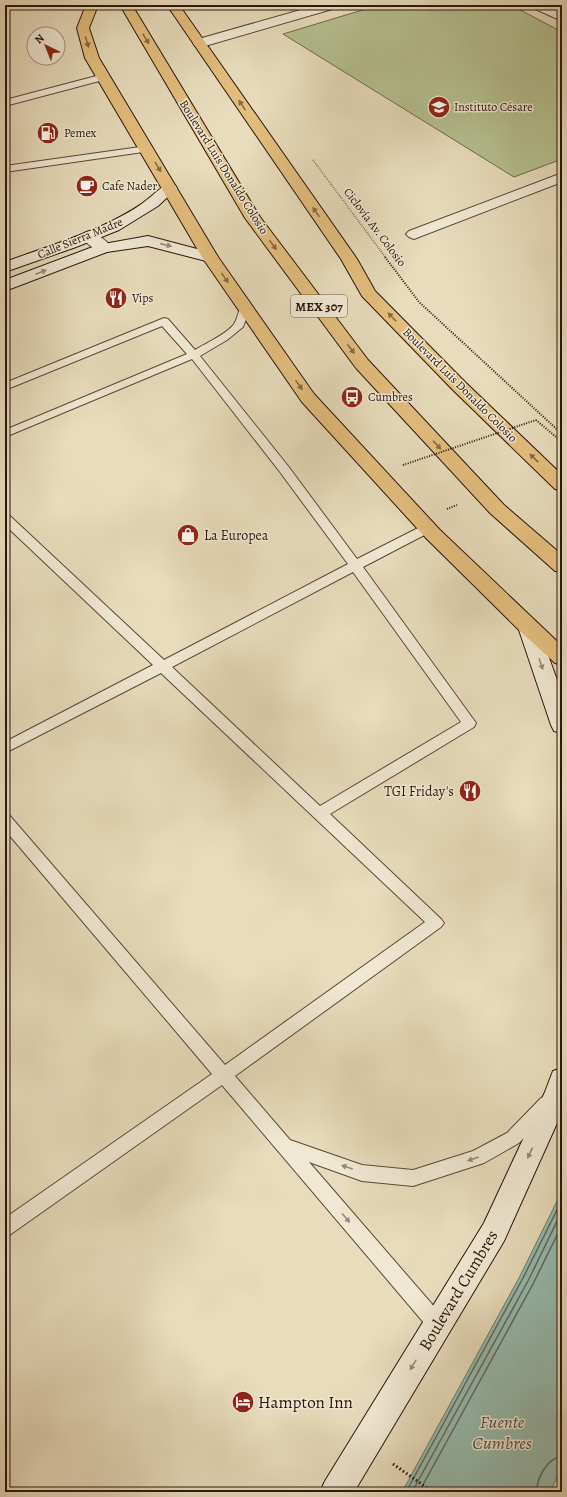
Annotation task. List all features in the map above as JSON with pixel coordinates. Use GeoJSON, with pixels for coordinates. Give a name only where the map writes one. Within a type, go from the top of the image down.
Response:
{"type":"FeatureCollection","features":[{"type":"Feature","properties":{"kind":"main road"},"geometry":{"type":"LineString","coordinates":[[92,5],[83,28],[92,58],[210,257],[308,398],[428,528],[528,627],[562,658]]}},
{"type":"Feature","properties":{"kind":"main road","name":"Boulevard Luis Donaldo Colosio"},"geometry":{"type":"LineString","coordinates":[[126,5],[253,218],[362,364],[497,509],[562,566]]}},
{"type":"Feature","properties":{"kind":"main road","name":"Boulevard Luis Donaldo Colosio"},"geometry":{"type":"LineString","coordinates":[[173,5],[349,260],[368,293],[459,386],[562,485]]}},
{"type":"Feature","properties":{"kind":"street"},"geometry":{"type":"LineString","coordinates":[[200,44],[332,5]]}},
{"type":"Feature","properties":{"kind":"street"},"geometry":{"type":"LineString","coordinates":[[537,5],[562,17]]}},
{"type":"Feature","properties":{"kind":"street"},"geometry":{"type":"LineString","coordinates":[[414,234],[562,177]]}},
{"type":"Feature","properties":{"kind":"street","name":"Calle Sierra Madre"},"geometry":{"type":"LineString","coordinates":[[5,267],[117,226],[156,202],[170,188]]}},
{"type":"Feature","properties":{"kind":"street"},"geometry":{"type":"LineString","coordinates":[[89,236],[104,248]]}},
{"type":"Feature","properties":{"kind":"street","name":"Calle Sierra Madre"},"geometry":{"type":"LineString","coordinates":[[5,286],[104,248],[148,241],[210,257]]}},
{"type":"Feature","properties":{"kind":"street"},"geometry":{"type":"LineString","coordinates":[[528,627],[562,725]]}},
{"type":"Feature","properties":{"kind":"street","name":"Boulevard Cumbres"},"geometry":{"type":"LineString","coordinates":[[336,1492],[494,1232],[560,1086]]}},
{"type":"Feature","properties":{"kind":"lane"},"geometry":{"type":"LineString","coordinates":[[5,103],[104,77]]}},
{"type":"Feature","properties":{"kind":"lane"},"geometry":{"type":"LineString","coordinates":[[5,169],[147,149]]}},
{"type":"Feature","properties":{"kind":"lane"},"geometry":{"type":"LineString","coordinates":[[5,434],[195,354],[223,338],[239,325],[245,308]]}},
{"type":"Feature","properties":{"kind":"lane"},"geometry":{"type":"LineString","coordinates":[[5,387],[164,321],[195,354],[357,566],[469,723],[320,813]]}},
{"type":"Feature","properties":{"kind":"lane"},"geometry":{"type":"LineString","coordinates":[[5,518],[436,923],[224,1075],[5,1228]]}},
{"type":"Feature","properties":{"kind":"lane"},"geometry":{"type":"LineString","coordinates":[[5,748],[428,528]]}},
{"type":"Feature","properties":{"kind":"lane"},"geometry":{"type":"LineString","coordinates":[[5,820],[438,1324]]}},
{"type":"Feature","properties":{"kind":"lane"},"geometry":{"type":"LineString","coordinates":[[285,1146],[362,1172],[413,1178],[478,1157],[513,1138],[560,1086]]}},
{"type":"Feature","properties":{"kind":"path","name":"Ciclovía Av. Colosio"},"geometry":{"type":"LineString","coordinates":[[310,155],[419,302],[562,434]]}},
{"type":"Feature","properties":{"kind":"path"},"geometry":{"type":"LineString","coordinates":[[403,465],[536,420],[562,442]]}},
{"type":"Feature","properties":{"kind":"path"},"geometry":{"type":"LineString","coordinates":[[398,1468],[433,1492]]}},
{"type":"Feature","properties":{"kind":"green space"},"geometry":{"type":"Polygon","coordinates":[[[379,5],[511,5],[562,32],[562,159],[514,177],[283,34],[379,5]]]}},
{"type":"Feature","properties":{"kind":"water","name":"Fuente Cumbres"},"geometry":{"type":"Polygon","coordinates":[[[562,1191],[562,1467],[550,1492],[402,1492],[520,1276],[562,1191]]]}},
{"type":"Feature","properties":{"kind":"place","name":"Instituto Césare"},"geometry":{"type":"Point","coordinates":[439,107]}},
{"type":"Feature","properties":{"kind":"place","name":"Pemex"},"geometry":{"type":"Point","coordinates":[48,133]}},
{"type":"Feature","properties":{"kind":"place","name":"Cafe Nader"},"geometry":{"type":"Point","coordinates":[87,186]}},
{"type":"Feature","properties":{"kind":"place","name":"Vips"},"geometry":{"type":"Point","coordinates":[116,298]}},
{"type":"Feature","properties":{"kind":"place","name":"Cumbres"},"geometry":{"type":"Point","coordinates":[352,397]}},
{"type":"Feature","properties":{"kind":"place","name":"La Europea"},"geometry":{"type":"Point","coordinates":[188,535]}},
{"type":"Feature","properties":{"kind":"place","name":"TGI Friday's"},"geometry":{"type":"Point","coordinates":[470,791]}},
{"type":"Feature","properties":{"kind":"place","name":"Hampton Inn"},"geometry":{"type":"Point","coordinates":[243,1402]}}]}
